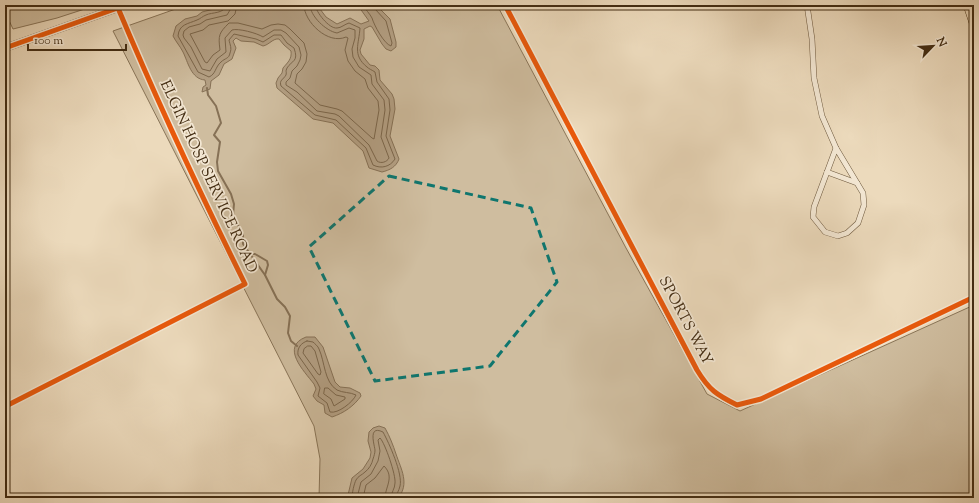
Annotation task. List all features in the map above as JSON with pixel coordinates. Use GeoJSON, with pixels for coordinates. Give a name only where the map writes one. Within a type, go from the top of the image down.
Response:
{"type":"FeatureCollection","features":[{"type":"Feature","properties":{"kind":"highway"},"geometry":{"type":"LineString","coordinates":[[968,5],[974,23]]}},
{"type":"Feature","properties":{"kind":"main road"},"geometry":{"type":"LineString","coordinates":[[5,48],[126,5]]}},
{"type":"Feature","properties":{"kind":"street","name":"SPORTS WAY"},"geometry":{"type":"LineString","coordinates":[[506,5],[697,370],[706,383],[718,395],[737,405],[760,399],[974,297]]}},
{"type":"Feature","properties":{"kind":"street"},"geometry":{"type":"LineString","coordinates":[[806,5],[812,39],[814,78],[822,116],[836,148],[863,193],[864,205],[858,223],[847,233],[838,236],[825,232],[813,217],[814,207],[836,148]]}},
{"type":"Feature","properties":{"kind":"street","name":"ELGIN HOSP SERVICE ROAD"},"geometry":{"type":"LineString","coordinates":[[5,408],[8,405],[245,284],[208,210],[144,70],[118,8]]}},
{"type":"Feature","properties":{"kind":"street"},"geometry":{"type":"LineString","coordinates":[[827,172],[856,183]]}},
{"type":"Feature","properties":{"kind":"highlighted area"},"geometry":{"type":"Polygon","coordinates":[[[389,176],[531,208],[557,282],[490,366],[375,381],[309,247],[389,176]]]}},
{"type":"Feature","properties":{"kind":"shaded area"},"geometry":{"type":"Polygon","coordinates":[[[5,5],[97,5],[57,18],[13,29],[5,12],[5,5]]]}},
{"type":"Feature","properties":{"kind":"shaded area"},"geometry":{"type":"Polygon","coordinates":[[[187,5],[497,5],[626,248],[707,394],[740,411],[974,305],[974,498],[319,498],[320,459],[314,426],[113,31],[187,5]]]}},
{"type":"Feature","properties":{"kind":"water"},"geometry":{"type":"Polygon","coordinates":[[[230,5],[317,5],[326,17],[337,24],[350,18],[361,24],[369,21],[359,7],[354,5],[376,5],[390,19],[396,47],[391,51],[386,49],[370,26],[364,29],[364,39],[360,50],[361,54],[370,65],[375,66],[379,70],[380,80],[392,94],[394,99],[395,109],[390,136],[399,159],[398,162],[390,169],[382,172],[369,168],[363,151],[333,123],[313,119],[277,88],[276,83],[278,78],[291,56],[291,51],[279,39],[263,46],[254,42],[241,41],[236,38],[233,41],[236,48],[232,59],[224,64],[219,75],[211,81],[210,89],[202,92],[203,87],[206,85],[205,80],[196,77],[193,73],[173,36],[176,26],[185,19],[197,16],[202,12],[230,5]]]}},
{"type":"Feature","properties":{"kind":"water"},"geometry":{"type":"Polygon","coordinates":[[[306,337],[315,337],[323,347],[335,382],[340,387],[350,388],[360,393],[361,396],[348,409],[332,417],[325,413],[324,405],[317,401],[313,396],[316,389],[314,384],[300,366],[294,353],[298,341],[306,337]]]}},
{"type":"Feature","properties":{"kind":"water"},"geometry":{"type":"Polygon","coordinates":[[[379,426],[385,428],[400,465],[404,482],[402,493],[398,498],[349,498],[348,495],[352,478],[363,469],[370,458],[371,452],[368,441],[369,432],[373,428],[379,426]]]}},
{"type":"Feature","properties":{"kind":"waterway"},"geometry":{"type":"LineString","coordinates":[[207,88],[208,95],[216,106],[221,123],[214,135],[220,142],[217,162],[218,171],[231,194],[234,204],[233,215],[243,235],[243,244],[265,275],[277,299],[285,307],[290,316],[288,333],[291,341],[297,346]]}},
{"type":"Feature","properties":{"kind":"waterway"},"geometry":{"type":"LineString","coordinates":[[251,254],[255,254],[267,261],[268,265],[265,275]]}},
{"type":"Feature","properties":{"kind":"cycle path"},"geometry":{"type":"LineString","coordinates":[[5,48],[126,5]]}},
{"type":"Feature","properties":{"kind":"cycle path"},"geometry":{"type":"LineString","coordinates":[[505,5],[697,370],[710,387],[724,398],[737,405],[761,399],[974,297]]}},
{"type":"Feature","properties":{"kind":"cycle path"},"geometry":{"type":"LineString","coordinates":[[5,408],[8,405],[245,284],[179,147],[118,8]]}}]}
